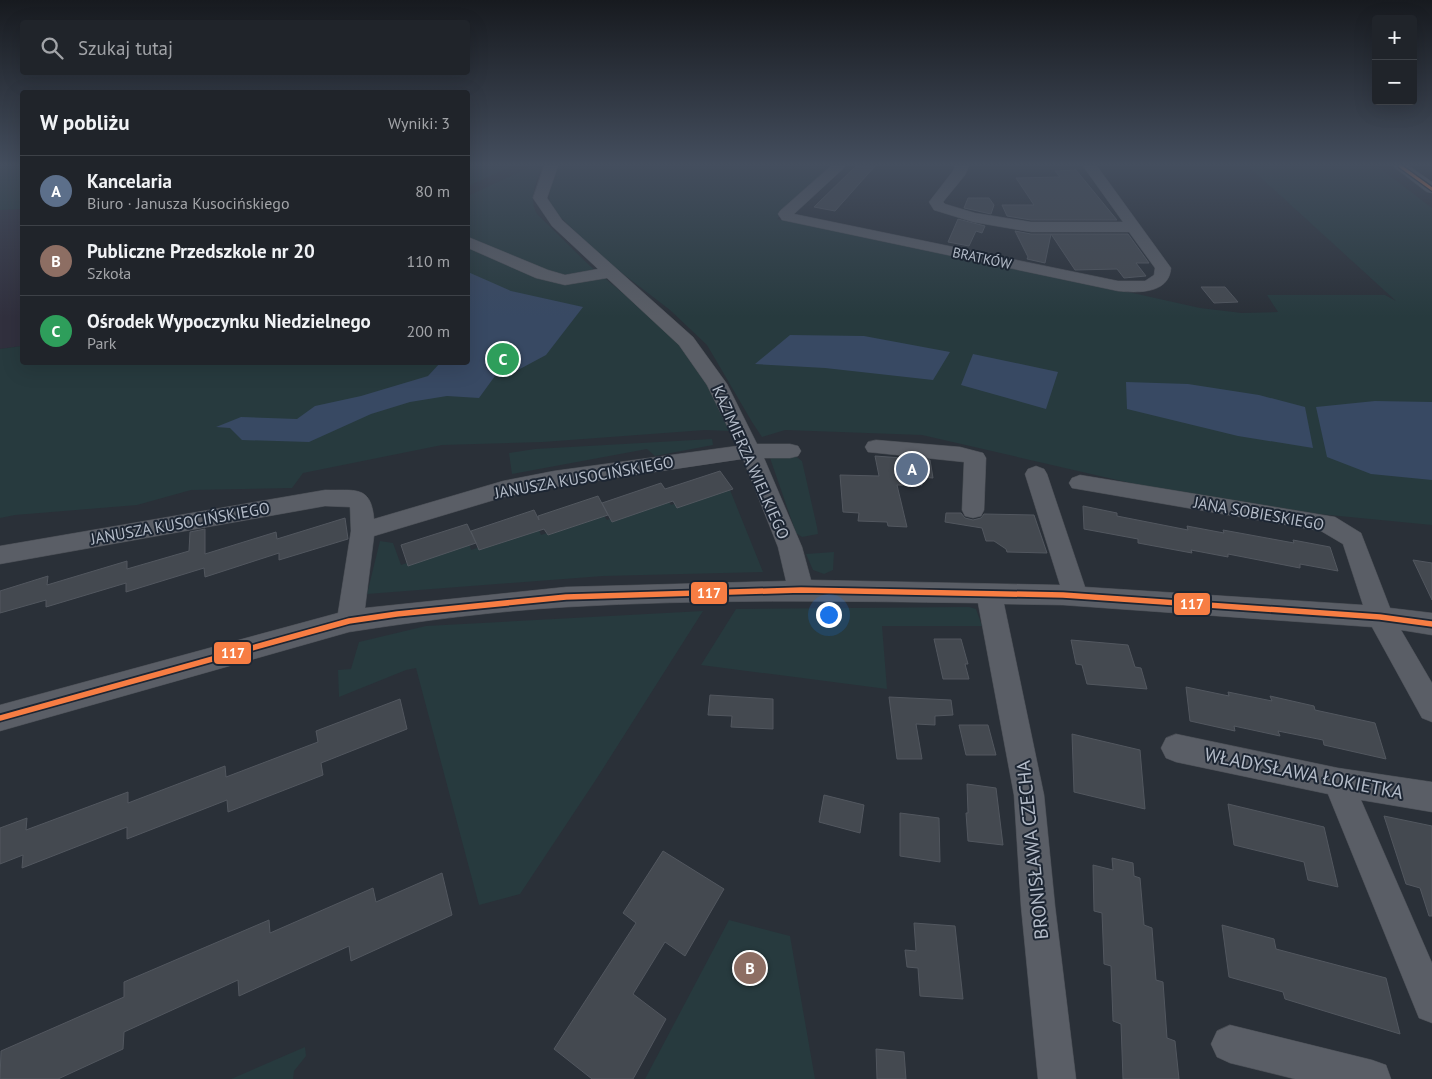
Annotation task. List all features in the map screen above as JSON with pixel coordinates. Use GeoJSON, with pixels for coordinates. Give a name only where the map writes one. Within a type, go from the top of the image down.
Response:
{"type":"FeatureCollection","features":[{"type":"Feature","properties":{"kind":"street","name":"KAZIMIERZA WIELKIEGO"},"geometry":{"type":"LineString","coordinates":[[552,216],[557,223],[686,341],[717,384],[750,451],[790,547],[801,590]]}},
{"type":"Feature","properties":{"kind":"street","name":"BRATKÓW"},"geometry":{"type":"LineString","coordinates":[[787,216],[1133,288],[1150,285],[1159,280],[1163,274],[1163,268],[1133,227]]}},
{"type":"Feature","properties":{"kind":"street"},"geometry":{"type":"LineString","coordinates":[[971,216],[1031,227],[1133,227]]}},
{"type":"Feature","properties":{"kind":"street"},"geometry":{"type":"LineString","coordinates":[[1125,216],[1133,227]]}},
{"type":"Feature","properties":{"kind":"street"},"geometry":{"type":"LineString","coordinates":[[470,243],[542,274],[565,280],[611,272]]}},
{"type":"Feature","properties":{"kind":"street"},"geometry":{"type":"LineString","coordinates":[[876,447],[960,454],[974,458],[973,510]]}},
{"type":"Feature","properties":{"kind":"street","name":"JANUSZA KUSOCIŃSKIEGO"},"geometry":{"type":"LineString","coordinates":[[363,531],[504,489],[564,478],[750,451],[790,451]]}},
{"type":"Feature","properties":{"kind":"street"},"geometry":{"type":"LineString","coordinates":[[1036,474],[1076,596]]}},
{"type":"Feature","properties":{"kind":"street","name":"JANA SOBIESKIEGO"},"geometry":{"type":"LineString","coordinates":[[1080,483],[1327,523],[1353,539],[1380,617],[1432,709]]}},
{"type":"Feature","properties":{"kind":"street","name":"JANUSZA KUSOCIŃSKIEGO"},"geometry":{"type":"LineString","coordinates":[[0,555],[325,498],[355,499],[361,504],[363,531],[353,606],[349,621]]}},
{"type":"Feature","properties":{"kind":"street"},"geometry":{"type":"LineString","coordinates":[[0,718],[349,621],[397,614],[566,597],[801,590],[1076,596],[1380,617],[1432,624]]}},
{"type":"Feature","properties":{"kind":"street","name":"BRONISŁAWA CZECHA"},"geometry":{"type":"LineString","coordinates":[[990,594],[1029,795],[1038,906],[1057,1079]]}},
{"type":"Feature","properties":{"kind":"street","name":"WŁADYSŁAWA ŁOKIETKA"},"geometry":{"type":"LineString","coordinates":[[1176,748],[1338,782],[1432,797]]}},
{"type":"Feature","properties":{"kind":"street"},"geometry":{"type":"LineString","coordinates":[[1338,782],[1432,1005]]}},
{"type":"Feature","properties":{"kind":"street"},"geometry":{"type":"LineString","coordinates":[[1230,1044],[1372,1079]]}},
{"type":"Feature","properties":{"kind":"shaded area"},"geometry":{"type":"Polygon","coordinates":[[[0,216],[20,216],[20,346],[0,349],[0,216]]]}},
{"type":"Feature","properties":{"kind":"green space"},"geometry":{"type":"Polygon","coordinates":[[[470,216],[539,216],[589,265],[672,334],[705,379],[730,431],[705,430],[543,442],[442,445],[303,473],[292,488],[191,490],[137,505],[15,515],[0,518],[0,349],[20,346],[20,365],[470,365],[470,216]]]}},
{"type":"Feature","properties":{"kind":"green space"},"geometry":{"type":"Polygon","coordinates":[[[560,216],[780,216],[777,219],[1034,271],[1200,308],[1242,313],[1278,312],[1267,295],[1385,295],[1396,301],[1303,216],[1432,216],[1432,525],[1226,505],[922,435],[785,430],[762,437],[707,345],[670,310],[605,260],[560,216]]]}},
{"type":"Feature","properties":{"kind":"green space"},"geometry":{"type":"Polygon","coordinates":[[[712,439],[713,445],[655,456],[647,449],[512,474],[509,453],[535,449],[712,439]]]}},
{"type":"Feature","properties":{"kind":"green space"},"geometry":{"type":"Polygon","coordinates":[[[795,456],[802,461],[818,534],[802,537],[796,533],[770,458],[795,456]]]}},
{"type":"Feature","properties":{"kind":"green space"},"geometry":{"type":"Polygon","coordinates":[[[728,485],[763,572],[603,576],[367,594],[380,541],[393,543],[401,565],[469,543],[471,550],[538,528],[541,535],[603,515],[607,520],[667,500],[671,505],[728,485]]]}},
{"type":"Feature","properties":{"kind":"green space"},"geometry":{"type":"Polygon","coordinates":[[[834,552],[833,570],[824,574],[813,570],[806,554],[834,552]]]}},
{"type":"Feature","properties":{"kind":"green space"},"geometry":{"type":"Polygon","coordinates":[[[969,607],[976,609],[982,626],[882,626],[887,689],[701,665],[736,609],[969,607]]]}},
{"type":"Feature","properties":{"kind":"green space"},"geometry":{"type":"Polygon","coordinates":[[[703,611],[597,778],[520,894],[479,905],[416,668],[406,670],[339,697],[338,670],[351,669],[359,642],[426,626],[703,611]]]}},
{"type":"Feature","properties":{"kind":"green space"},"geometry":{"type":"Polygon","coordinates":[[[729,920],[790,936],[815,1079],[645,1079],[729,920]]]}},
{"type":"Feature","properties":{"kind":"green space"},"geometry":{"type":"Polygon","coordinates":[[[305,1047],[306,1056],[294,1071],[293,1079],[231,1079],[305,1047]]]}},
{"type":"Feature","properties":{"kind":"water"},"geometry":{"type":"Polygon","coordinates":[[[470,273],[511,291],[583,307],[546,355],[518,370],[495,376],[479,398],[447,396],[410,402],[371,414],[309,442],[242,440],[230,428],[216,427],[241,417],[297,419],[315,406],[361,396],[428,376],[438,365],[470,365],[470,273]]]}},
{"type":"Feature","properties":{"kind":"water"},"geometry":{"type":"Polygon","coordinates":[[[790,335],[864,336],[950,352],[933,380],[825,368],[755,364],[790,335]]]}},
{"type":"Feature","properties":{"kind":"water"},"geometry":{"type":"Polygon","coordinates":[[[973,354],[1058,372],[1046,409],[961,385],[973,354]]]}},
{"type":"Feature","properties":{"kind":"water"},"geometry":{"type":"Polygon","coordinates":[[[1126,382],[1188,384],[1259,395],[1305,407],[1313,448],[1238,436],[1127,409],[1126,382]]]}},
{"type":"Feature","properties":{"kind":"water"},"geometry":{"type":"Polygon","coordinates":[[[1375,401],[1432,402],[1432,480],[1371,474],[1327,457],[1316,407],[1375,401]]]}},
{"type":"Feature","properties":{"kind":"building"},"geometry":{"type":"Polygon","coordinates":[[[1009,216],[1114,216],[1117,220],[1031,220],[1009,216]]]}},
{"type":"Feature","properties":{"kind":"building"},"geometry":{"type":"Polygon","coordinates":[[[958,219],[985,226],[982,233],[976,231],[969,246],[948,242],[958,219]]]}},
{"type":"Feature","properties":{"kind":"building"},"geometry":{"type":"Polygon","coordinates":[[[1015,231],[1031,234],[1051,234],[1045,263],[1027,259],[1028,257],[1015,231]]]}},
{"type":"Feature","properties":{"kind":"building"},"geometry":{"type":"Polygon","coordinates":[[[1051,234],[1128,234],[1149,263],[1136,263],[1146,276],[1124,278],[1117,269],[1075,270],[1051,234]]]}},
{"type":"Feature","properties":{"kind":"building"},"geometry":{"type":"Polygon","coordinates":[[[1201,287],[1225,287],[1238,302],[1214,303],[1201,287]]]}},
{"type":"Feature","properties":{"kind":"building"},"geometry":{"type":"Polygon","coordinates":[[[875,456],[930,460],[933,478],[920,477],[922,485],[897,485],[907,527],[888,526],[887,522],[858,521],[859,513],[843,512],[840,475],[879,476],[875,456]]]}},
{"type":"Feature","properties":{"kind":"building"},"geometry":{"type":"Polygon","coordinates":[[[720,471],[733,489],[677,508],[673,501],[612,522],[602,503],[661,483],[665,489],[720,471]]]}},
{"type":"Feature","properties":{"kind":"building"},"geometry":{"type":"Polygon","coordinates":[[[598,496],[608,515],[548,535],[544,529],[479,550],[471,531],[534,510],[539,520],[538,516],[598,496]]]}},
{"type":"Feature","properties":{"kind":"building"},"geometry":{"type":"Polygon","coordinates":[[[1083,506],[1117,513],[1117,516],[1188,530],[1187,526],[1224,533],[1223,530],[1294,543],[1293,540],[1330,547],[1338,571],[1300,564],[1300,568],[1228,554],[1228,557],[1191,550],[1192,553],[1138,543],[1138,539],[1084,529],[1083,506]]]}},
{"type":"Feature","properties":{"kind":"building"},"geometry":{"type":"Polygon","coordinates":[[[946,513],[961,513],[965,518],[973,520],[981,518],[984,514],[1034,515],[1047,553],[1007,552],[1006,549],[994,541],[986,541],[982,528],[945,522],[946,513]]]}},
{"type":"Feature","properties":{"kind":"building"},"geometry":{"type":"Polygon","coordinates":[[[345,518],[348,539],[279,560],[279,553],[205,577],[204,568],[126,592],[126,583],[46,607],[46,600],[0,613],[0,591],[48,576],[47,585],[127,561],[127,569],[189,551],[190,532],[205,529],[205,554],[276,532],[277,539],[345,518]]]}},
{"type":"Feature","properties":{"kind":"building"},"geometry":{"type":"Polygon","coordinates":[[[467,524],[476,543],[408,566],[401,545],[467,524]]]}},
{"type":"Feature","properties":{"kind":"building"},"geometry":{"type":"Polygon","coordinates":[[[1413,560],[1432,563],[1432,600],[1413,560]]]}},
{"type":"Feature","properties":{"kind":"building"},"geometry":{"type":"Polygon","coordinates":[[[934,639],[961,639],[968,664],[965,664],[969,679],[943,679],[934,639]]]}},
{"type":"Feature","properties":{"kind":"building"},"geometry":{"type":"Polygon","coordinates":[[[1071,640],[1128,645],[1135,667],[1141,668],[1147,689],[1087,684],[1082,665],[1076,664],[1071,640]]]}},
{"type":"Feature","properties":{"kind":"building"},"geometry":{"type":"Polygon","coordinates":[[[1186,687],[1229,696],[1228,692],[1272,701],[1270,696],[1314,706],[1315,710],[1375,723],[1386,759],[1324,745],[1323,740],[1278,731],[1280,736],[1234,726],[1235,731],[1190,721],[1186,687]]]}},
{"type":"Feature","properties":{"kind":"building"},"geometry":{"type":"Polygon","coordinates":[[[710,695],[773,699],[773,729],[731,727],[732,716],[708,715],[710,695]]]}},
{"type":"Feature","properties":{"kind":"building"},"geometry":{"type":"Polygon","coordinates":[[[889,697],[951,700],[953,715],[935,716],[935,725],[916,724],[922,759],[897,759],[889,697]]]}},
{"type":"Feature","properties":{"kind":"building"},"geometry":{"type":"Polygon","coordinates":[[[400,699],[407,729],[321,763],[323,775],[228,812],[227,800],[127,839],[127,827],[22,868],[23,855],[0,864],[0,828],[27,818],[26,830],[128,792],[128,803],[225,766],[226,777],[318,742],[316,731],[400,699]]]}},
{"type":"Feature","properties":{"kind":"building"},"geometry":{"type":"Polygon","coordinates":[[[959,725],[988,725],[996,755],[966,755],[959,725]]]}},
{"type":"Feature","properties":{"kind":"building"},"geometry":{"type":"Polygon","coordinates":[[[1072,734],[1140,750],[1145,809],[1074,792],[1072,734]]]}},
{"type":"Feature","properties":{"kind":"building"},"geometry":{"type":"Polygon","coordinates":[[[967,784],[996,788],[1003,845],[968,841],[966,813],[968,813],[967,784]]]}},
{"type":"Feature","properties":{"kind":"building"},"geometry":{"type":"Polygon","coordinates":[[[824,795],[864,805],[860,833],[819,822],[824,795]]]}},
{"type":"Feature","properties":{"kind":"building"},"geometry":{"type":"Polygon","coordinates":[[[1228,804],[1324,827],[1338,887],[1308,880],[1304,862],[1234,845],[1228,804]]]}},
{"type":"Feature","properties":{"kind":"building"},"geometry":{"type":"Polygon","coordinates":[[[900,813],[939,818],[940,862],[900,856],[900,813]]]}},
{"type":"Feature","properties":{"kind":"building"},"geometry":{"type":"Polygon","coordinates":[[[1384,816],[1432,826],[1432,916],[1429,916],[1420,888],[1406,884],[1384,816]]]}},
{"type":"Feature","properties":{"kind":"building"},"geometry":{"type":"Polygon","coordinates":[[[663,851],[724,889],[685,956],[665,942],[633,994],[666,1019],[633,1079],[592,1079],[554,1049],[636,923],[623,913],[663,851]]]}},
{"type":"Feature","properties":{"kind":"building"},"geometry":{"type":"Polygon","coordinates":[[[1112,858],[1133,863],[1134,876],[1140,878],[1144,925],[1152,928],[1156,980],[1163,982],[1167,1038],[1175,1041],[1179,1079],[1123,1079],[1121,1024],[1113,1021],[1111,966],[1104,964],[1102,913],[1094,911],[1093,865],[1113,870],[1112,858]]]}},
{"type":"Feature","properties":{"kind":"building"},"geometry":{"type":"Polygon","coordinates":[[[442,873],[452,915],[351,961],[349,946],[239,996],[238,980],[124,1032],[123,1049],[58,1079],[0,1079],[1,1051],[124,997],[124,982],[269,920],[270,933],[373,888],[376,902],[442,873]]]}},
{"type":"Feature","properties":{"kind":"building"},"geometry":{"type":"Polygon","coordinates":[[[914,923],[955,926],[963,999],[920,996],[918,968],[907,967],[905,950],[916,951],[914,923]]]}},
{"type":"Feature","properties":{"kind":"building"},"geometry":{"type":"Polygon","coordinates":[[[1222,925],[1274,939],[1276,949],[1386,978],[1400,1034],[1285,999],[1283,992],[1229,977],[1222,925]]]}},
{"type":"Feature","properties":{"kind":"building"},"geometry":{"type":"Polygon","coordinates":[[[876,1049],[904,1052],[906,1079],[877,1079],[876,1049]]]}},
{"type":"Feature","properties":{"kind":"transit line","name":"117"},"geometry":{"type":"LineString","coordinates":[[0,718],[349,621],[397,614],[566,597],[801,590],[1063,595],[1380,617],[1432,624]]}},
{"type":"Feature","properties":{"kind":"place","name":"Ośrodek Wypoczynku Niedzielnego"},"geometry":{"type":"Point","coordinates":[503,359]}},
{"type":"Feature","properties":{"kind":"place","name":"Kancelaria"},"geometry":{"type":"Point","coordinates":[912,469]}},
{"type":"Feature","properties":{"kind":"place","name":"Publiczne Przedszkole nr 20"},"geometry":{"type":"Point","coordinates":[750,968]}}]}
